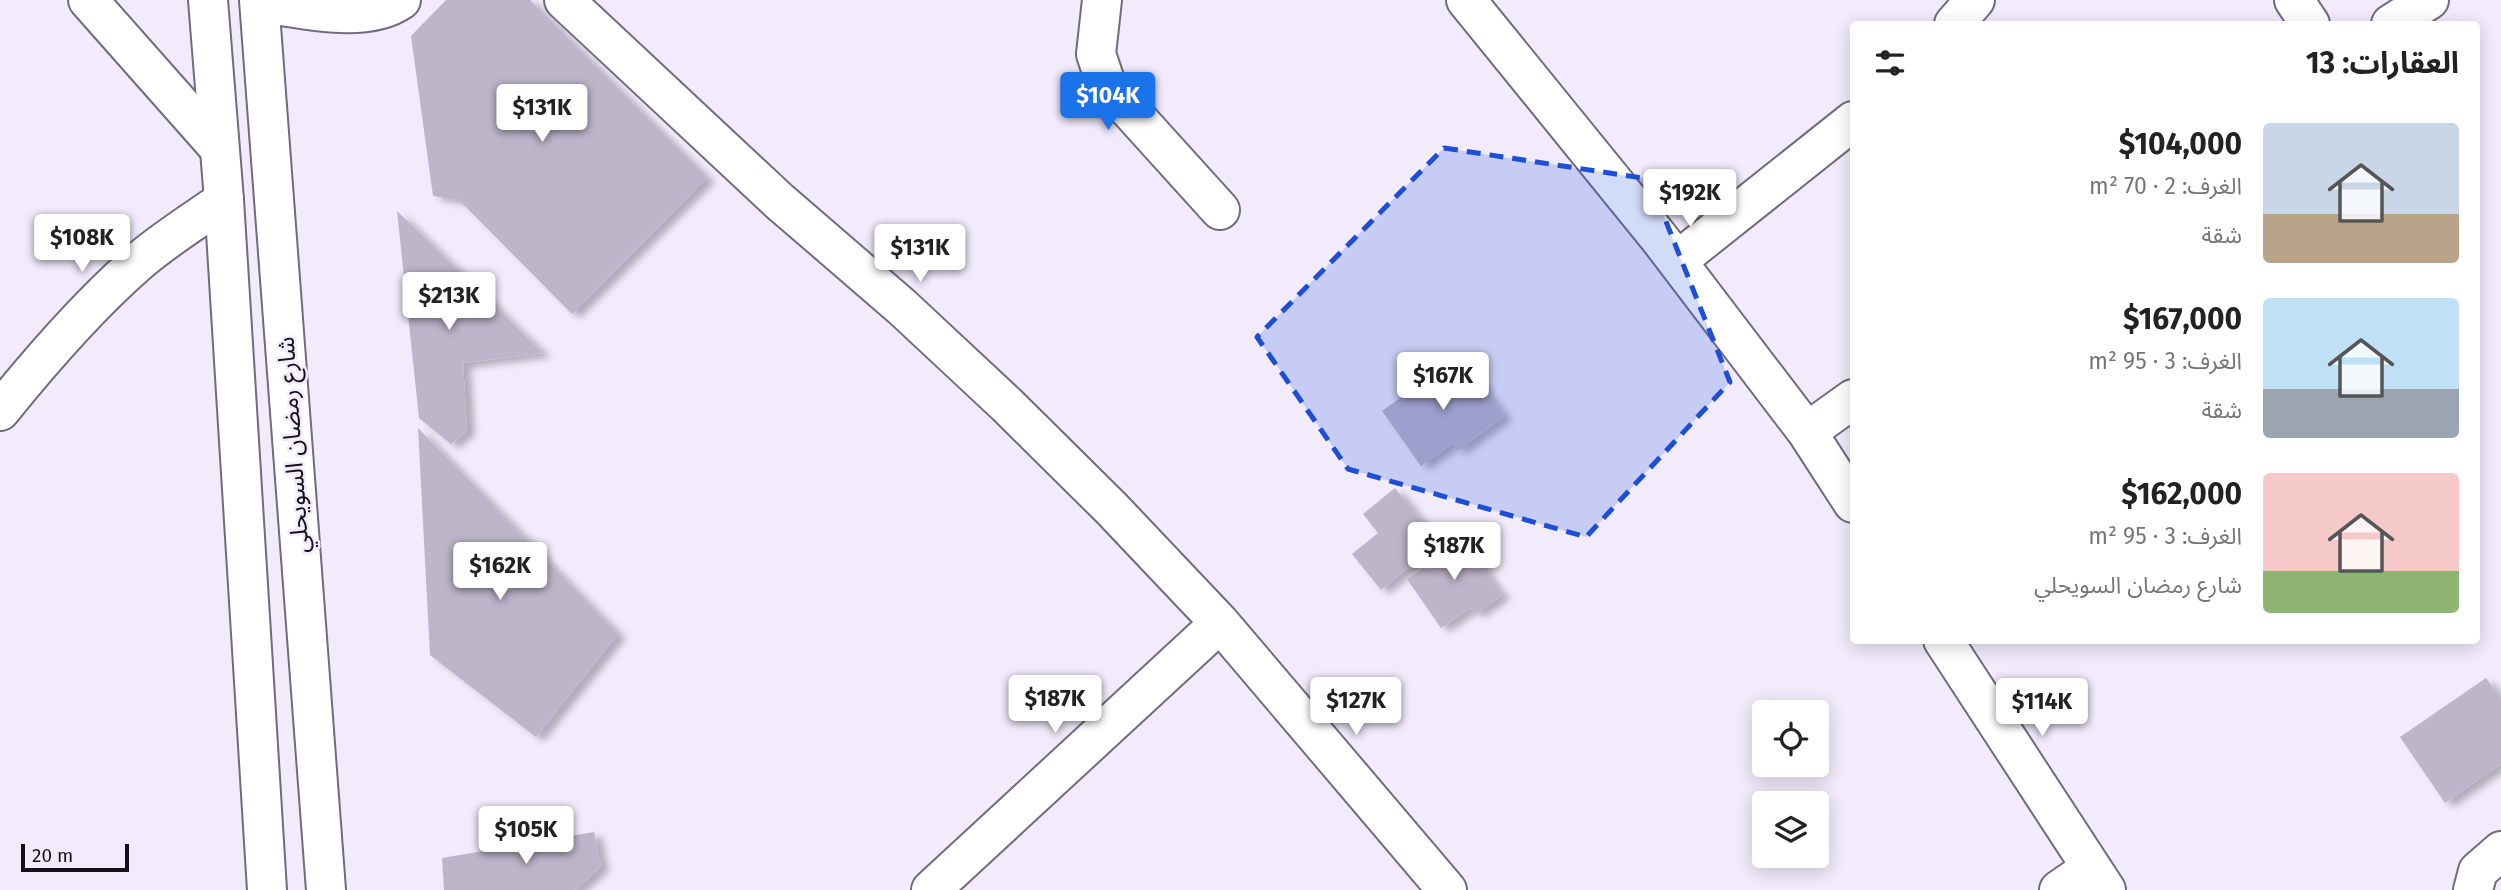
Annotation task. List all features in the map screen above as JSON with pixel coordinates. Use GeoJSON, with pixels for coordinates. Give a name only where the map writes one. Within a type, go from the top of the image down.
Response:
{"type":"FeatureCollection","features":[{"type":"Feature","properties":{"kind":"street"},"geometry":{"type":"LineString","coordinates":[[88,0],[219,148]]}},
{"type":"Feature","properties":{"kind":"street"},"geometry":{"type":"LineString","coordinates":[[208,0],[267,890]]}},
{"type":"Feature","properties":{"kind":"street"},"geometry":{"type":"LineString","coordinates":[[259,1],[348,14],[371,12],[401,0]]}},
{"type":"Feature","properties":{"kind":"street"},"geometry":{"type":"LineString","coordinates":[[564,0],[779,201],[902,307],[1007,405],[1112,509],[1220,623],[1447,890]]}},
{"type":"Feature","properties":{"kind":"street"},"geometry":{"type":"LineString","coordinates":[[1466,0],[1677,261],[1807,432],[1850,498]]}},
{"type":"Feature","properties":{"kind":"street"},"geometry":{"type":"LineString","coordinates":[[1957,21],[1975,0]]}},
{"type":"Feature","properties":{"kind":"street"},"geometry":{"type":"LineString","coordinates":[[2294,0],[2308,21]]}},
{"type":"Feature","properties":{"kind":"street"},"geometry":{"type":"LineString","coordinates":[[2396,21],[2429,0]]}},
{"type":"Feature","properties":{"kind":"street","name":"شارع رمضان السويحلي"},"geometry":{"type":"LineString","coordinates":[[259,1],[326,890]]}},
{"type":"Feature","properties":{"kind":"street"},"geometry":{"type":"LineString","coordinates":[[1107,5],[1096,54],[1105,84],[1220,210]]}},
{"type":"Feature","properties":{"kind":"street"},"geometry":{"type":"LineString","coordinates":[[1677,261],[1850,123]]}},
{"type":"Feature","properties":{"kind":"street"},"geometry":{"type":"LineString","coordinates":[[0,411],[91,305],[138,261],[223,200]]}},
{"type":"Feature","properties":{"kind":"street"},"geometry":{"type":"LineString","coordinates":[[1807,432],[1850,401]]}},
{"type":"Feature","properties":{"kind":"street"},"geometry":{"type":"LineString","coordinates":[[931,890],[1220,623]]}},
{"type":"Feature","properties":{"kind":"street"},"geometry":{"type":"LineString","coordinates":[[1946,644],[2099,879],[2059,890]]}},
{"type":"Feature","properties":{"kind":"street"},"geometry":{"type":"LineString","coordinates":[[2473,890],[2478,871],[2501,850]]}},
{"type":"Feature","properties":{"kind":"highlighted area"},"geometry":{"type":"Polygon","coordinates":[[[1444,148],[1649,179],[1730,382],[1586,537],[1348,469],[1257,337],[1444,148]]]}},
{"type":"Feature","properties":{"kind":"building"},"geometry":{"type":"Polygon","coordinates":[[[446,0],[530,0],[707,178],[572,314],[459,200],[433,196],[411,36],[446,0]]]}},
{"type":"Feature","properties":{"kind":"building"},"geometry":{"type":"Polygon","coordinates":[[[397,211],[543,353],[463,363],[467,431],[451,444],[419,418],[397,211]]]}},
{"type":"Feature","properties":{"kind":"building"},"geometry":{"type":"Polygon","coordinates":[[[1460,355],[1504,416],[1457,451],[1453,443],[1421,466],[1382,411],[1460,355]]]}},
{"type":"Feature","properties":{"kind":"building"},"geometry":{"type":"Polygon","coordinates":[[[418,428],[618,634],[536,737],[430,655],[418,428]]]}},
{"type":"Feature","properties":{"kind":"building"},"geometry":{"type":"Polygon","coordinates":[[[1395,488],[1439,543],[1381,590],[1352,554],[1378,533],[1363,514],[1395,488]]]}},
{"type":"Feature","properties":{"kind":"building"},"geometry":{"type":"Polygon","coordinates":[[[1452,525],[1502,595],[1477,613],[1470,608],[1441,628],[1407,579],[1449,549],[1439,535],[1452,525]]]}},
{"type":"Feature","properties":{"kind":"building"},"geometry":{"type":"Polygon","coordinates":[[[2486,678],[2501,700],[2501,764],[2445,803],[2400,737],[2486,678]]]}},
{"type":"Feature","properties":{"kind":"building"},"geometry":{"type":"Polygon","coordinates":[[[594,832],[601,867],[575,890],[444,890],[442,858],[594,832]]]}}]}
